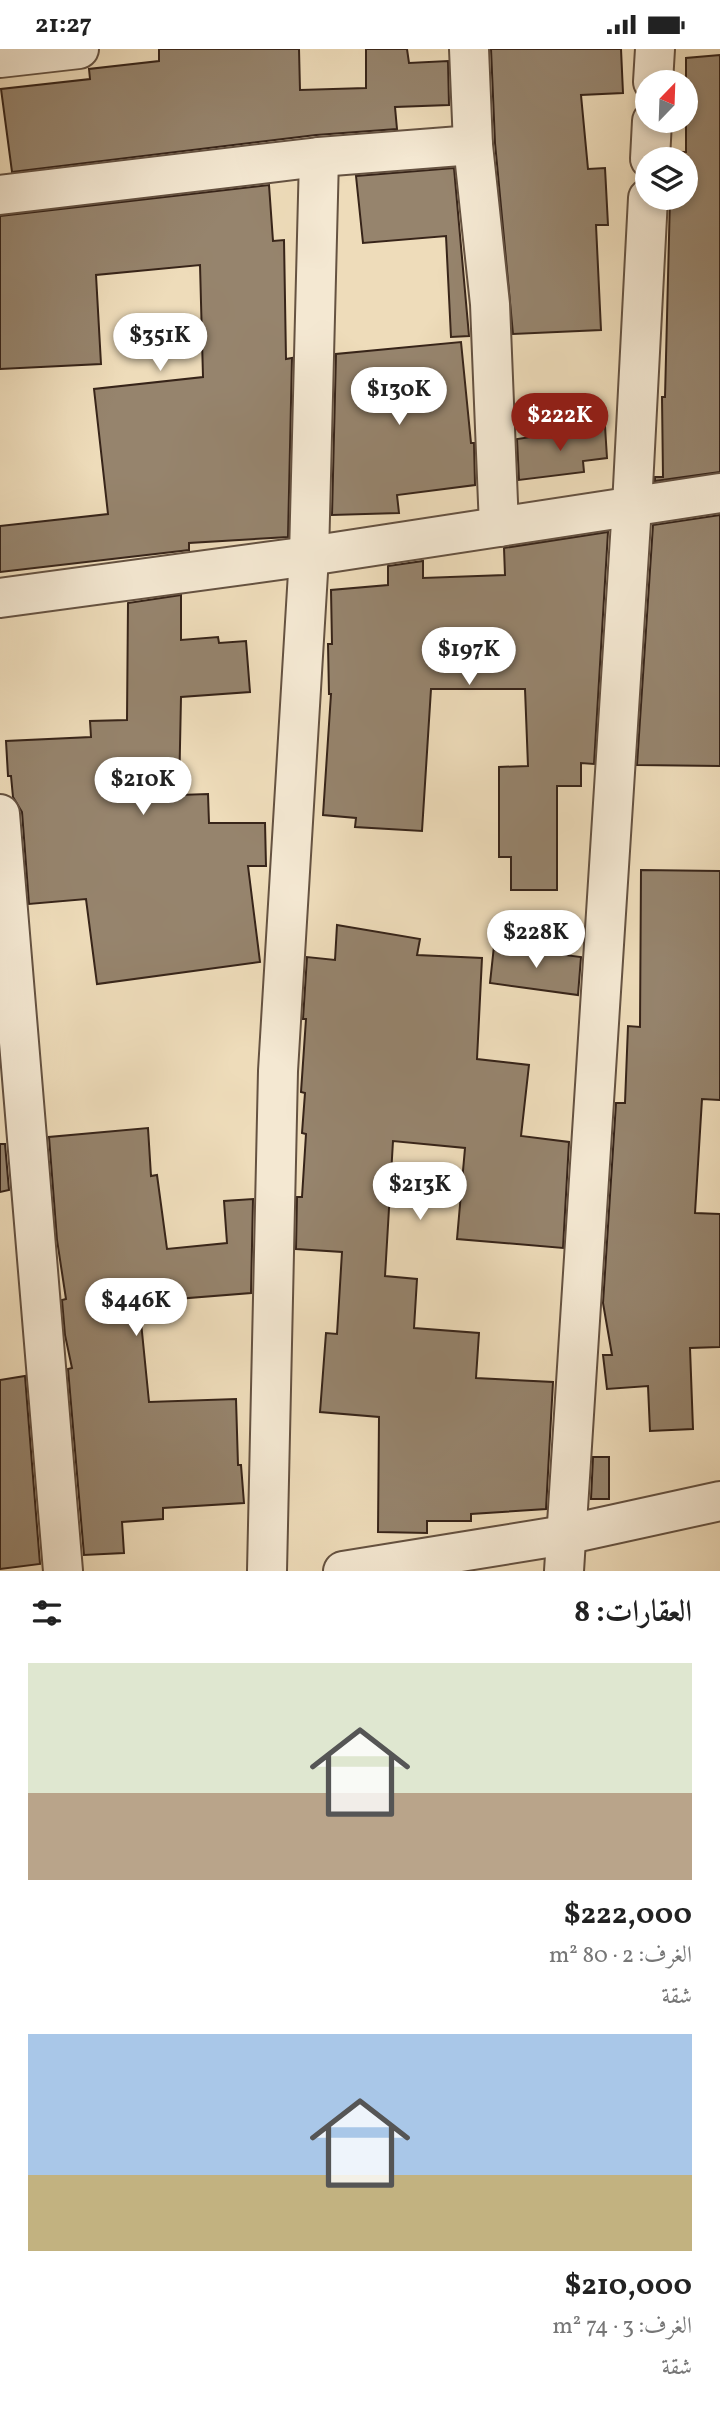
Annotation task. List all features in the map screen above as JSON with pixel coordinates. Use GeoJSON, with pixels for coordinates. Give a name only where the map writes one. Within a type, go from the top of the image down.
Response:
{"type":"FeatureCollection","features":[{"type":"Feature","properties":{"kind":"street"},"geometry":{"type":"LineString","coordinates":[[0,58],[79,49]]}},
{"type":"Feature","properties":{"kind":"street"},"geometry":{"type":"LineString","coordinates":[[469,49],[473,145],[490,304],[499,527]]}},
{"type":"Feature","properties":{"kind":"street"},"geometry":{"type":"LineString","coordinates":[[654,70],[655,49]]}},
{"type":"Feature","properties":{"kind":"street"},"geometry":{"type":"LineString","coordinates":[[0,195],[319,157],[473,145]]}},
{"type":"Feature","properties":{"kind":"street"},"geometry":{"type":"LineString","coordinates":[[267,1571],[278,1071],[309,556],[319,157]]}},
{"type":"Feature","properties":{"kind":"street"},"geometry":{"type":"LineString","coordinates":[[565,1553],[632,506],[647,210]]}},
{"type":"Feature","properties":{"kind":"street"},"geometry":{"type":"LineString","coordinates":[[0,598],[309,556],[720,493]]}},
{"type":"Feature","properties":{"kind":"street"},"geometry":{"type":"LineString","coordinates":[[0,814],[63,1571]]}},
{"type":"Feature","properties":{"kind":"street"},"geometry":{"type":"LineString","coordinates":[[342,1571],[565,1553],[720,1501]]}},
{"type":"Feature","properties":{"kind":"building"},"geometry":{"type":"Polygon","coordinates":[[[159,49],[299,49],[300,90],[366,88],[366,49],[407,49],[409,63],[448,61],[449,105],[395,107],[397,129],[316,135],[12,172],[1,89],[90,79],[89,69],[159,61],[159,49]]]}},
{"type":"Feature","properties":{"kind":"building"},"geometry":{"type":"Polygon","coordinates":[[[491,49],[621,49],[623,93],[581,95],[588,169],[605,168],[608,225],[596,225],[601,330],[513,334],[495,143],[491,49]]]}},
{"type":"Feature","properties":{"kind":"building"},"geometry":{"type":"Polygon","coordinates":[[[720,55],[720,472],[655,481],[655,477],[663,477],[662,397],[665,397],[670,210],[698,210],[698,147],[686,147],[686,133],[698,133],[698,70],[686,70],[686,58],[720,55]]]}},
{"type":"Feature","properties":{"kind":"building"},"geometry":{"type":"Polygon","coordinates":[[[454,168],[469,336],[451,337],[446,236],[363,243],[356,176],[454,168]]]}},
{"type":"Feature","properties":{"kind":"building"},"geometry":{"type":"Polygon","coordinates":[[[269,185],[273,241],[284,240],[286,359],[292,358],[288,537],[189,543],[189,550],[0,572],[0,526],[108,514],[94,389],[203,377],[200,265],[96,275],[101,364],[0,369],[0,216],[269,185]]]}},
{"type":"Feature","properties":{"kind":"building"},"geometry":{"type":"Polygon","coordinates":[[[461,342],[471,443],[474,443],[475,485],[397,495],[399,513],[332,515],[336,354],[461,342]]]}},
{"type":"Feature","properties":{"kind":"building"},"geometry":{"type":"Polygon","coordinates":[[[605,426],[607,458],[583,461],[584,472],[519,480],[517,439],[605,426]]]}},
{"type":"Feature","properties":{"kind":"building"},"geometry":{"type":"Polygon","coordinates":[[[720,515],[720,766],[637,765],[653,525],[720,515]]]}},
{"type":"Feature","properties":{"kind":"building"},"geometry":{"type":"Polygon","coordinates":[[[608,532],[594,764],[581,763],[581,786],[557,786],[557,890],[511,890],[511,857],[499,857],[499,767],[528,766],[525,689],[431,689],[422,831],[355,827],[356,818],[323,815],[331,694],[328,644],[332,644],[331,590],[388,585],[388,566],[423,561],[423,578],[505,575],[504,548],[608,532]]]}},
{"type":"Feature","properties":{"kind":"building"},"geometry":{"type":"Polygon","coordinates":[[[181,595],[181,640],[218,637],[219,643],[246,641],[250,692],[181,697],[179,795],[208,794],[209,823],[265,823],[266,866],[248,866],[260,962],[97,984],[86,899],[29,904],[22,812],[13,797],[11,776],[8,776],[6,741],[91,737],[90,721],[127,720],[128,603],[181,595]]]}},
{"type":"Feature","properties":{"kind":"building"},"geometry":{"type":"Polygon","coordinates":[[[641,870],[720,871],[720,1100],[702,1099],[695,1213],[720,1214],[720,1347],[690,1348],[693,1429],[650,1431],[648,1386],[607,1389],[603,1355],[612,1355],[603,1303],[616,1103],[625,1103],[628,1026],[640,1027],[641,870]]]}},
{"type":"Feature","properties":{"kind":"building"},"geometry":{"type":"Polygon","coordinates":[[[337,925],[420,939],[417,955],[482,958],[477,1059],[529,1065],[521,1136],[569,1142],[563,1248],[457,1239],[465,1148],[393,1141],[385,1276],[417,1279],[414,1328],[479,1333],[476,1378],[553,1382],[546,1509],[471,1514],[471,1521],[427,1521],[427,1533],[378,1532],[379,1417],[320,1412],[326,1333],[337,1334],[342,1252],[296,1249],[297,1197],[302,1197],[306,1134],[302,1133],[305,1093],[301,1092],[306,1019],[303,1019],[307,957],[335,960],[337,925]]]}},
{"type":"Feature","properties":{"kind":"building"},"geometry":{"type":"Polygon","coordinates":[[[494,946],[581,957],[578,995],[490,983],[494,946]]]}},
{"type":"Feature","properties":{"kind":"building"},"geometry":{"type":"Polygon","coordinates":[[[148,1128],[151,1176],[157,1175],[167,1249],[227,1243],[224,1201],[253,1199],[251,1293],[139,1302],[149,1402],[236,1399],[238,1465],[241,1465],[244,1503],[163,1508],[163,1519],[122,1522],[124,1553],[84,1555],[68,1369],[72,1368],[65,1335],[62,1300],[66,1299],[57,1240],[49,1137],[148,1128]]]}},
{"type":"Feature","properties":{"kind":"building"},"geometry":{"type":"Polygon","coordinates":[[[0,1144],[5,1144],[9,1190],[0,1192],[0,1144]]]}},
{"type":"Feature","properties":{"kind":"building"},"geometry":{"type":"Polygon","coordinates":[[[25,1376],[40,1564],[0,1569],[0,1380],[25,1376]]]}},
{"type":"Feature","properties":{"kind":"building"},"geometry":{"type":"Polygon","coordinates":[[[593,1457],[609,1457],[609,1499],[591,1499],[593,1457]]]}}]}
